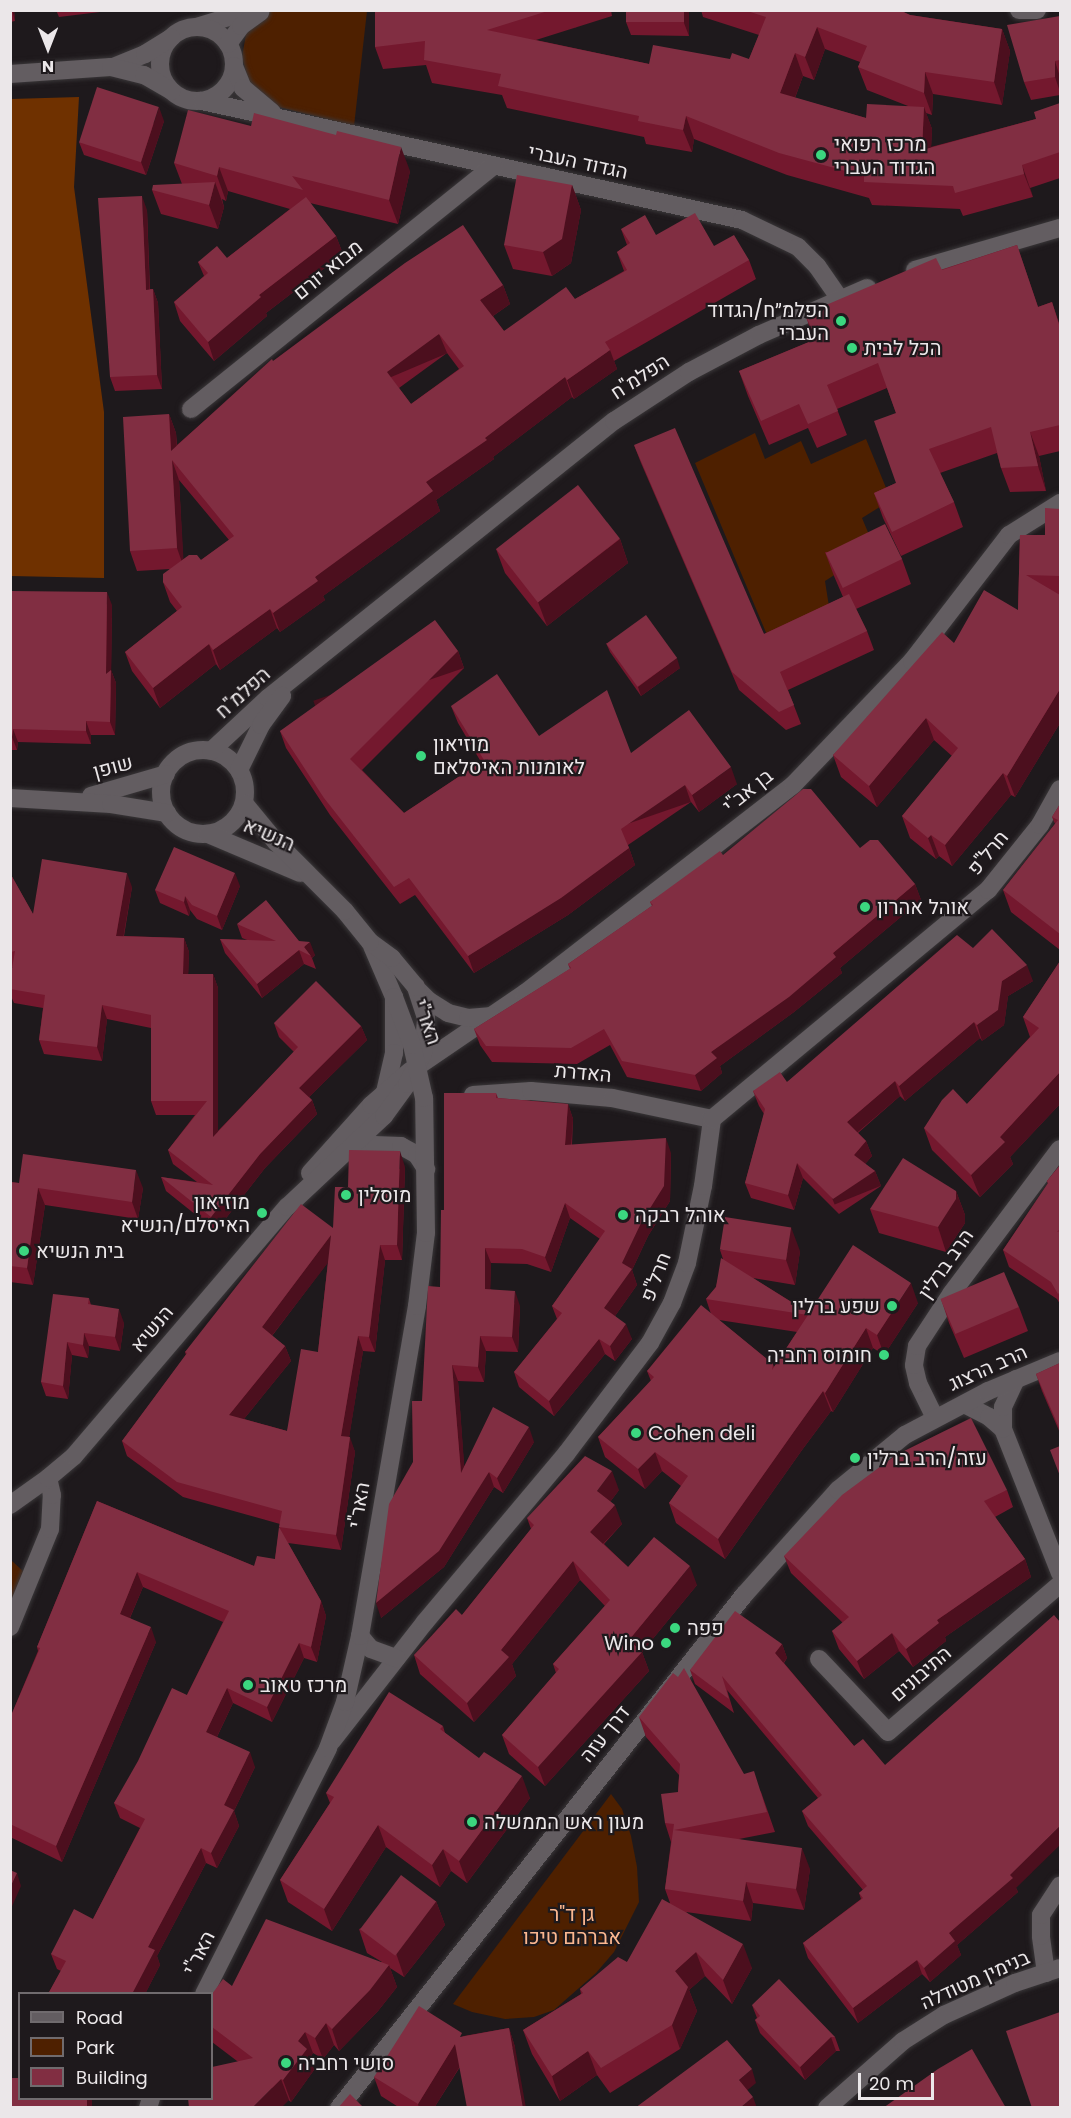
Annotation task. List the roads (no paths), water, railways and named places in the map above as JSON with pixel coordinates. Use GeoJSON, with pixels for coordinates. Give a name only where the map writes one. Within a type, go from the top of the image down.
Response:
{"type":"FeatureCollection","features":[{"type":"Feature","properties":{"kind":"street"},"geometry":{"type":"LineString","coordinates":[[173,92],[165,82],[161,70],[164,48],[177,34],[252,10]]}},
{"type":"Feature","properties":{"kind":"street"},"geometry":{"type":"LineString","coordinates":[[228,44],[241,26],[262,10]]}},
{"type":"Feature","properties":{"kind":"street"},"geometry":{"type":"LineString","coordinates":[[1019,10],[1037,10]]}},
{"type":"Feature","properties":{"kind":"street"},"geometry":{"type":"LineString","coordinates":[[10,74],[111,67],[145,54],[177,34],[195,27],[219,34],[228,44],[234,66],[232,78],[225,89],[215,97],[202,101],[189,100],[144,75],[111,67]]}},
{"type":"Feature","properties":{"kind":"street","name":"הגדוד העברי"},"geometry":{"type":"LineString","coordinates":[[234,66],[243,88],[256,102],[278,117]]}},
{"type":"Feature","properties":{"kind":"street","name":"הגדוד העברי"},"geometry":{"type":"LineString","coordinates":[[202,101],[742,220],[798,247],[818,266],[840,299]]}},
{"type":"Feature","properties":{"kind":"street","name":"מבוא יורם"},"geometry":{"type":"LineString","coordinates":[[191,409],[493,166]]}},
{"type":"Feature","properties":{"kind":"street","name":"הפלמ\"ח"},"geometry":{"type":"LineString","coordinates":[[212,751],[268,698],[614,421],[690,372],[759,335],[840,299],[980,250],[1060,230]]}},
{"type":"Feature","properties":{"kind":"street","name":"בן אב\"י"},"geometry":{"type":"LineString","coordinates":[[418,1066],[492,1016],[793,785],[912,661],[1009,536],[1060,503]]}},
{"type":"Feature","properties":{"kind":"street","name":"הפלמ\"ח"},"geometry":{"type":"LineString","coordinates":[[239,770],[261,726],[305,670]]}},
{"type":"Feature","properties":{"kind":"street"},"geometry":{"type":"LineString","coordinates":[[198,750],[212,751],[230,759],[239,770],[245,783],[244,803],[234,822],[222,830],[208,834],[194,833],[182,828],[167,813],[161,794],[165,774],[173,762],[198,750]]}},
{"type":"Feature","properties":{"kind":"street","name":"שופן"},"geometry":{"type":"LineString","coordinates":[[72,800],[114,791],[165,774]]}},
{"type":"Feature","properties":{"kind":"street","name":"חרל\"פ"},"geometry":{"type":"LineString","coordinates":[[327,1748],[396,1658],[566,1454],[650,1343],[672,1303],[687,1263],[703,1186],[712,1119],[988,890],[1040,825],[1060,789]]}},
{"type":"Feature","properties":{"kind":"street","name":"שופן"},"geometry":{"type":"LineString","coordinates":[[10,798],[72,800],[167,813]]}},
{"type":"Feature","properties":{"kind":"street","name":"הנשיא"},"geometry":{"type":"LineString","coordinates":[[10,1505],[48,1479],[98,1429],[220,1282],[287,1207],[384,1116],[418,1066],[427,1029],[423,1005],[416,987],[392,958],[370,942],[345,911],[276,842],[244,803]]}},
{"type":"Feature","properties":{"kind":"street","name":"הנשיא"},"geometry":{"type":"LineString","coordinates":[[208,834],[312,879]]}},
{"type":"Feature","properties":{"kind":"street","name":"הנשיא"},"geometry":{"type":"LineString","coordinates":[[370,942],[394,997],[394,1053],[385,1091]]}},
{"type":"Feature","properties":{"kind":"street"},"geometry":{"type":"LineString","coordinates":[[416,987],[429,1001],[448,1013],[468,1018],[492,1016]]}},
{"type":"Feature","properties":{"kind":"street","name":"האר\"י"},"geometry":{"type":"LineString","coordinates":[[205,1992],[327,1748],[345,1702],[360,1636],[423,1269],[426,1233],[424,1098],[418,1066],[394,997]]}},
{"type":"Feature","properties":{"kind":"street","name":"הנשיא"},"geometry":{"type":"LineString","coordinates":[[287,1207],[317,1164],[385,1091],[418,1066]]}},
{"type":"Feature","properties":{"kind":"street","name":"האדרת"},"geometry":{"type":"LineString","coordinates":[[456,1096],[531,1091],[612,1098],[712,1119]]}},
{"type":"Feature","properties":{"kind":"street"},"geometry":{"type":"LineString","coordinates":[[347,1151],[374,1145],[401,1146],[417,1155],[426,1170]]}},
{"type":"Feature","properties":{"kind":"street","name":"הרב ברלין"},"geometry":{"type":"LineString","coordinates":[[935,1418],[918,1383],[914,1365],[917,1346],[958,1285],[1060,1149]]}},
{"type":"Feature","properties":{"kind":"street","name":"הרב הרצוג"},"geometry":{"type":"LineString","coordinates":[[935,1418],[1016,1379],[1060,1361]]}},
{"type":"Feature","properties":{"kind":"street"},"geometry":{"type":"LineString","coordinates":[[1016,1379],[1003,1407],[1003,1429],[1060,1573]]}},
{"type":"Feature","properties":{"kind":"street"},"geometry":{"type":"LineString","coordinates":[[964,1404],[988,1417],[1003,1429]]}},
{"type":"Feature","properties":{"kind":"street","name":"דרך עזה"},"geometry":{"type":"LineString","coordinates":[[339,2108],[744,1595],[838,1490],[905,1435],[935,1418]]}},
{"type":"Feature","properties":{"kind":"street"},"geometry":{"type":"LineString","coordinates":[[10,1627],[50,1529],[52,1495],[48,1479]]}},
{"type":"Feature","properties":{"kind":"street","name":"התיבונים"},"geometry":{"type":"LineString","coordinates":[[819,1659],[888,1732],[1060,1584]]}},
{"type":"Feature","properties":{"kind":"street"},"geometry":{"type":"LineString","coordinates":[[360,1636],[370,1649],[396,1658]]}},
{"type":"Feature","properties":{"kind":"street"},"geometry":{"type":"LineString","coordinates":[[1053,1970],[1041,1936],[1041,1915],[1060,1886]]}},
{"type":"Feature","properties":{"kind":"street","name":"בנימין מטודלה"},"geometry":{"type":"LineString","coordinates":[[827,2108],[903,2041],[944,2015],[1015,1983],[1053,1970]]}},
{"type":"Feature","properties":{"kind":"place","name":"מרכז רפואי הגדוד העברי"},"geometry":{"type":"Point","coordinates":[821,155]}},
{"type":"Feature","properties":{"kind":"place","name":"הפלמ״ח/הגדוד העברי"},"geometry":{"type":"Point","coordinates":[841,321]}},
{"type":"Feature","properties":{"kind":"place","name":"הכל לבית"},"geometry":{"type":"Point","coordinates":[852,348]}},
{"type":"Feature","properties":{"kind":"place","name":"מוזיאון לאומנות האיסלאם"},"geometry":{"type":"Point","coordinates":[421,756]}},
{"type":"Feature","properties":{"kind":"place","name":"אוהל אהרון"},"geometry":{"type":"Point","coordinates":[865,907]}},
{"type":"Feature","properties":{"kind":"place","name":"מוסלין"},"geometry":{"type":"Point","coordinates":[346,1195]}},
{"type":"Feature","properties":{"kind":"place","name":"מוזיאון האיסלם/הנשיא"},"geometry":{"type":"Point","coordinates":[262,1213]}},
{"type":"Feature","properties":{"kind":"place","name":"אוהל רבקה"},"geometry":{"type":"Point","coordinates":[623,1215]}},
{"type":"Feature","properties":{"kind":"place","name":"בית הנשיא"},"geometry":{"type":"Point","coordinates":[24,1251]}},
{"type":"Feature","properties":{"kind":"place","name":"שפע ברלין"},"geometry":{"type":"Point","coordinates":[892,1306]}},
{"type":"Feature","properties":{"kind":"place","name":"חומוס רחביה"},"geometry":{"type":"Point","coordinates":[884,1355]}},
{"type":"Feature","properties":{"kind":"place","name":"Cohen deli"},"geometry":{"type":"Point","coordinates":[636,1433]}},
{"type":"Feature","properties":{"kind":"place","name":"עזה/הרב ברלין"},"geometry":{"type":"Point","coordinates":[855,1458]}},
{"type":"Feature","properties":{"kind":"place","name":"פפה"},"geometry":{"type":"Point","coordinates":[675,1628]}},
{"type":"Feature","properties":{"kind":"place","name":"Wino"},"geometry":{"type":"Point","coordinates":[666,1643]}},
{"type":"Feature","properties":{"kind":"place","name":"מרכז טאוב"},"geometry":{"type":"Point","coordinates":[248,1685]}},
{"type":"Feature","properties":{"kind":"place","name":"מעון ראש הממשלה"},"geometry":{"type":"Point","coordinates":[472,1822]}},
{"type":"Feature","properties":{"kind":"place","name":"סושי רחביה"},"geometry":{"type":"Point","coordinates":[286,2063]}},
{"type":"Feature","properties":{"kind":"park label","name":"גן ד\"ר אברהם טיכו"},"geometry":{"type":"Point","coordinates":[572,1926]}}]}
